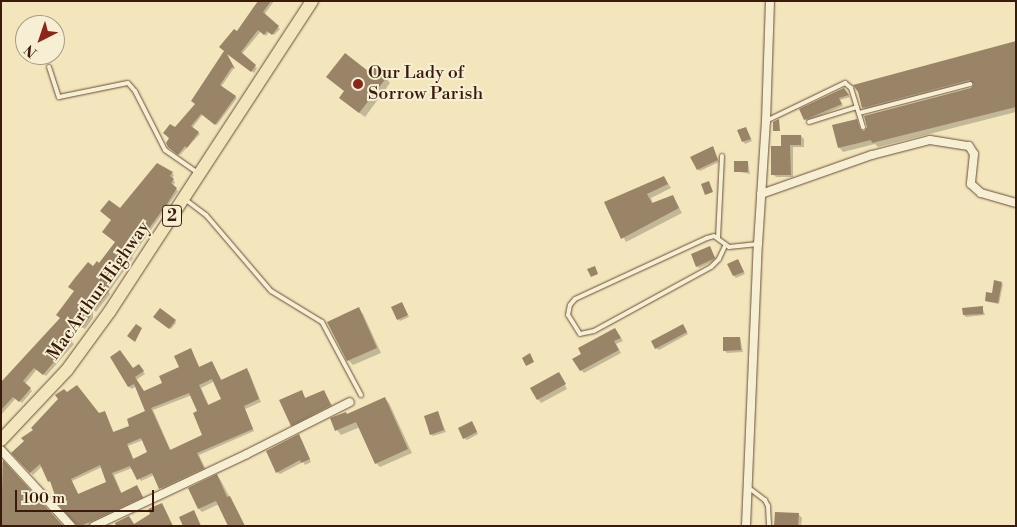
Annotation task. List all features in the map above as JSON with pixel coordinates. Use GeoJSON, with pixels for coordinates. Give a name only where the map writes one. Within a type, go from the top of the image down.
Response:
{"type":"FeatureCollection","features":[{"type":"Feature","properties":{"kind":"highway","name":"MacArthur Highway"},"geometry":{"type":"LineString","coordinates":[[1,440],[67,370],[110,311],[312,1]]}},
{"type":"Feature","properties":{"kind":"street"},"geometry":{"type":"LineString","coordinates":[[746,526],[770,1]]}},
{"type":"Feature","properties":{"kind":"street"},"geometry":{"type":"LineString","coordinates":[[761,194],[872,155],[923,141],[938,140],[969,146],[974,154],[971,184],[981,193],[1016,203]]}},
{"type":"Feature","properties":{"kind":"street"},"geometry":{"type":"LineString","coordinates":[[94,526],[279,439],[350,402]]}},
{"type":"Feature","properties":{"kind":"street"},"geometry":{"type":"LineString","coordinates":[[1,450],[71,526]]}},
{"type":"Feature","properties":{"kind":"lane"},"geometry":{"type":"LineString","coordinates":[[49,67],[59,97],[128,83],[135,91],[165,150],[199,175]]}},
{"type":"Feature","properties":{"kind":"lane"},"geometry":{"type":"LineString","coordinates":[[766,121],[845,83],[851,88],[863,127]]}},
{"type":"Feature","properties":{"kind":"lane"},"geometry":{"type":"LineString","coordinates":[[859,113],[970,84]]}},
{"type":"Feature","properties":{"kind":"lane"},"geometry":{"type":"LineString","coordinates":[[809,122],[857,107]]}},
{"type":"Feature","properties":{"kind":"lane"},"geometry":{"type":"LineString","coordinates":[[718,238],[722,156]]}},
{"type":"Feature","properties":{"kind":"lane"},"geometry":{"type":"LineString","coordinates":[[184,198],[206,216],[271,291],[322,322],[361,395]]}},
{"type":"Feature","properties":{"kind":"lane"},"geometry":{"type":"LineString","coordinates":[[714,236],[725,246],[716,263],[677,287],[594,331],[580,334],[568,315],[570,305],[575,299],[707,238],[714,236]]}},
{"type":"Feature","properties":{"kind":"lane"},"geometry":{"type":"LineString","coordinates":[[725,246],[758,244]]}},
{"type":"Feature","properties":{"kind":"lane"},"geometry":{"type":"LineString","coordinates":[[749,488],[765,500],[768,506],[769,526]]}},
{"type":"Feature","properties":{"kind":"building"},"geometry":{"type":"Polygon","coordinates":[[[258,1],[271,1],[263,12],[279,26],[272,35],[267,31],[264,35],[258,30],[241,52],[256,65],[251,72],[227,54],[235,69],[232,67],[220,85],[236,96],[215,125],[201,114],[191,126],[199,132],[187,148],[185,146],[178,155],[168,147],[166,143],[169,138],[163,133],[170,124],[175,127],[195,104],[191,101],[224,51],[219,47],[234,29],[237,31],[258,1]]]}},
{"type":"Feature","properties":{"kind":"building"},"geometry":{"type":"Polygon","coordinates":[[[1016,41],[1016,107],[872,143],[871,140],[838,148],[832,125],[857,119],[860,129],[864,131],[867,127],[864,116],[971,88],[974,84],[969,80],[862,108],[858,92],[853,85],[1016,41]]]}},
{"type":"Feature","properties":{"kind":"building","name":"Our Lady of Sorrow Parish"},"geometry":{"type":"Polygon","coordinates":[[[345,53],[368,71],[372,66],[387,77],[359,113],[339,98],[344,91],[326,77],[345,53]]]}},
{"type":"Feature","properties":{"kind":"building"},"geometry":{"type":"Polygon","coordinates":[[[844,88],[849,95],[839,98],[842,104],[804,120],[799,109],[844,88]]]}},
{"type":"Feature","properties":{"kind":"building"},"geometry":{"type":"Polygon","coordinates":[[[779,119],[780,131],[773,131],[773,122],[779,119]]]}},
{"type":"Feature","properties":{"kind":"building"},"geometry":{"type":"Polygon","coordinates":[[[746,127],[751,139],[742,142],[737,130],[746,127]]]}},
{"type":"Feature","properties":{"kind":"building"},"geometry":{"type":"Polygon","coordinates":[[[781,135],[801,135],[801,145],[790,145],[791,175],[771,175],[771,146],[781,146],[781,135]]]}},
{"type":"Feature","properties":{"kind":"building"},"geometry":{"type":"Polygon","coordinates":[[[713,146],[718,160],[697,170],[690,157],[713,146]]]}},
{"type":"Feature","properties":{"kind":"building"},"geometry":{"type":"Polygon","coordinates":[[[734,161],[748,161],[748,172],[734,172],[734,161]]]}},
{"type":"Feature","properties":{"kind":"building"},"geometry":{"type":"Polygon","coordinates":[[[157,163],[173,172],[170,176],[174,179],[171,183],[177,188],[167,204],[130,254],[132,255],[107,289],[109,291],[94,310],[91,309],[91,315],[82,328],[75,322],[65,334],[72,340],[43,375],[34,368],[23,381],[31,388],[19,402],[13,397],[1,410],[1,382],[60,318],[56,315],[74,291],[68,287],[74,279],[88,262],[93,266],[97,261],[99,263],[115,242],[102,232],[111,220],[100,211],[109,200],[120,208],[157,163]]]}},
{"type":"Feature","properties":{"kind":"building"},"geometry":{"type":"Polygon","coordinates":[[[664,176],[668,184],[647,194],[652,203],[673,195],[679,208],[621,239],[604,202],[664,176]]]}},
{"type":"Feature","properties":{"kind":"building"},"geometry":{"type":"Polygon","coordinates":[[[709,181],[713,192],[705,195],[701,184],[709,181]]]}},
{"type":"Feature","properties":{"kind":"building"},"geometry":{"type":"Polygon","coordinates":[[[710,246],[715,258],[696,267],[691,254],[710,246]]]}},
{"type":"Feature","properties":{"kind":"building"},"geometry":{"type":"Polygon","coordinates":[[[738,259],[744,272],[733,276],[727,264],[738,259]]]}},
{"type":"Feature","properties":{"kind":"building"},"geometry":{"type":"Polygon","coordinates":[[[595,266],[598,274],[591,277],[587,269],[595,266]]]}},
{"type":"Feature","properties":{"kind":"building"},"geometry":{"type":"Polygon","coordinates":[[[994,280],[1002,282],[998,303],[985,301],[986,292],[992,293],[994,280]]]}},
{"type":"Feature","properties":{"kind":"building"},"geometry":{"type":"Polygon","coordinates":[[[402,302],[408,315],[397,320],[391,307],[402,302]]]}},
{"type":"Feature","properties":{"kind":"building"},"geometry":{"type":"Polygon","coordinates":[[[983,306],[983,314],[963,315],[962,308],[983,306]]]}},
{"type":"Feature","properties":{"kind":"building"},"geometry":{"type":"Polygon","coordinates":[[[359,307],[377,348],[347,361],[327,322],[359,307]]]}},
{"type":"Feature","properties":{"kind":"building"},"geometry":{"type":"Polygon","coordinates":[[[160,308],[176,320],[169,329],[153,317],[160,308]]]}},
{"type":"Feature","properties":{"kind":"building"},"geometry":{"type":"Polygon","coordinates":[[[136,324],[142,328],[135,342],[127,336],[136,324]]]}},
{"type":"Feature","properties":{"kind":"building"},"geometry":{"type":"Polygon","coordinates":[[[683,324],[687,332],[655,349],[651,341],[683,324]]]}},
{"type":"Feature","properties":{"kind":"building"},"geometry":{"type":"Polygon","coordinates":[[[615,328],[621,338],[614,341],[619,350],[580,371],[572,359],[581,354],[578,348],[615,328]]]}},
{"type":"Feature","properties":{"kind":"building"},"geometry":{"type":"Polygon","coordinates":[[[723,337],[740,337],[741,350],[723,351],[723,337]]]}},
{"type":"Feature","properties":{"kind":"building"},"geometry":{"type":"Polygon","coordinates":[[[191,348],[199,367],[212,361],[221,380],[247,368],[259,399],[244,406],[253,429],[197,453],[204,468],[159,489],[152,473],[137,480],[130,466],[112,473],[121,493],[137,485],[143,497],[81,526],[77,526],[58,504],[50,481],[48,482],[40,464],[30,473],[11,453],[24,441],[21,438],[33,430],[31,428],[58,399],[55,395],[64,389],[67,392],[77,385],[99,413],[105,411],[113,432],[129,426],[127,419],[145,411],[134,384],[128,387],[110,357],[120,350],[133,368],[139,364],[144,371],[135,377],[144,391],[162,383],[159,376],[179,367],[174,356],[191,348]],[[212,379],[199,385],[208,405],[221,399],[212,379]],[[189,393],[151,408],[170,450],[202,435],[193,413],[197,411],[189,393]],[[141,438],[127,444],[133,459],[147,452],[141,438]],[[100,465],[71,479],[78,494],[106,482],[100,465]]]}},
{"type":"Feature","properties":{"kind":"building"},"geometry":{"type":"Polygon","coordinates":[[[530,353],[534,362],[526,366],[522,358],[530,353]]]}},
{"type":"Feature","properties":{"kind":"building"},"geometry":{"type":"Polygon","coordinates":[[[559,372],[566,384],[537,400],[530,388],[559,372]]]}},
{"type":"Feature","properties":{"kind":"building"},"geometry":{"type":"Polygon","coordinates":[[[302,390],[305,398],[324,390],[331,405],[291,426],[279,400],[302,390]]]}},
{"type":"Feature","properties":{"kind":"building"},"geometry":{"type":"Polygon","coordinates":[[[385,397],[408,449],[375,464],[356,422],[335,431],[330,418],[346,412],[347,414],[385,397]]]}},
{"type":"Feature","properties":{"kind":"building"},"geometry":{"type":"Polygon","coordinates":[[[438,411],[444,430],[430,435],[424,416],[438,411]]]}},
{"type":"Feature","properties":{"kind":"building"},"geometry":{"type":"Polygon","coordinates":[[[472,421],[477,432],[463,439],[458,428],[472,421]]]}},
{"type":"Feature","properties":{"kind":"building"},"geometry":{"type":"Polygon","coordinates":[[[299,434],[310,459],[301,463],[300,460],[276,473],[266,451],[299,434]]]}},
{"type":"Feature","properties":{"kind":"building"},"geometry":{"type":"Polygon","coordinates":[[[3,460],[63,526],[1,526],[3,460]]]}},
{"type":"Feature","properties":{"kind":"building"},"geometry":{"type":"Polygon","coordinates":[[[217,474],[227,497],[230,496],[245,526],[228,526],[216,501],[198,509],[188,488],[217,474]]]}},
{"type":"Feature","properties":{"kind":"building"},"geometry":{"type":"Polygon","coordinates":[[[162,503],[173,526],[116,526],[115,523],[129,516],[134,524],[150,514],[148,509],[162,503]]]}},
{"type":"Feature","properties":{"kind":"building"},"geometry":{"type":"Polygon","coordinates":[[[194,510],[201,526],[183,526],[179,517],[194,510]]]}},
{"type":"Feature","properties":{"kind":"building"},"geometry":{"type":"Polygon","coordinates":[[[775,512],[799,513],[798,526],[774,526],[775,512]]]}},
{"type":"Feature","properties":{"kind":"place","name":"Our Lady of Sorrow Parish"},"geometry":{"type":"Point","coordinates":[358,84]}}]}
